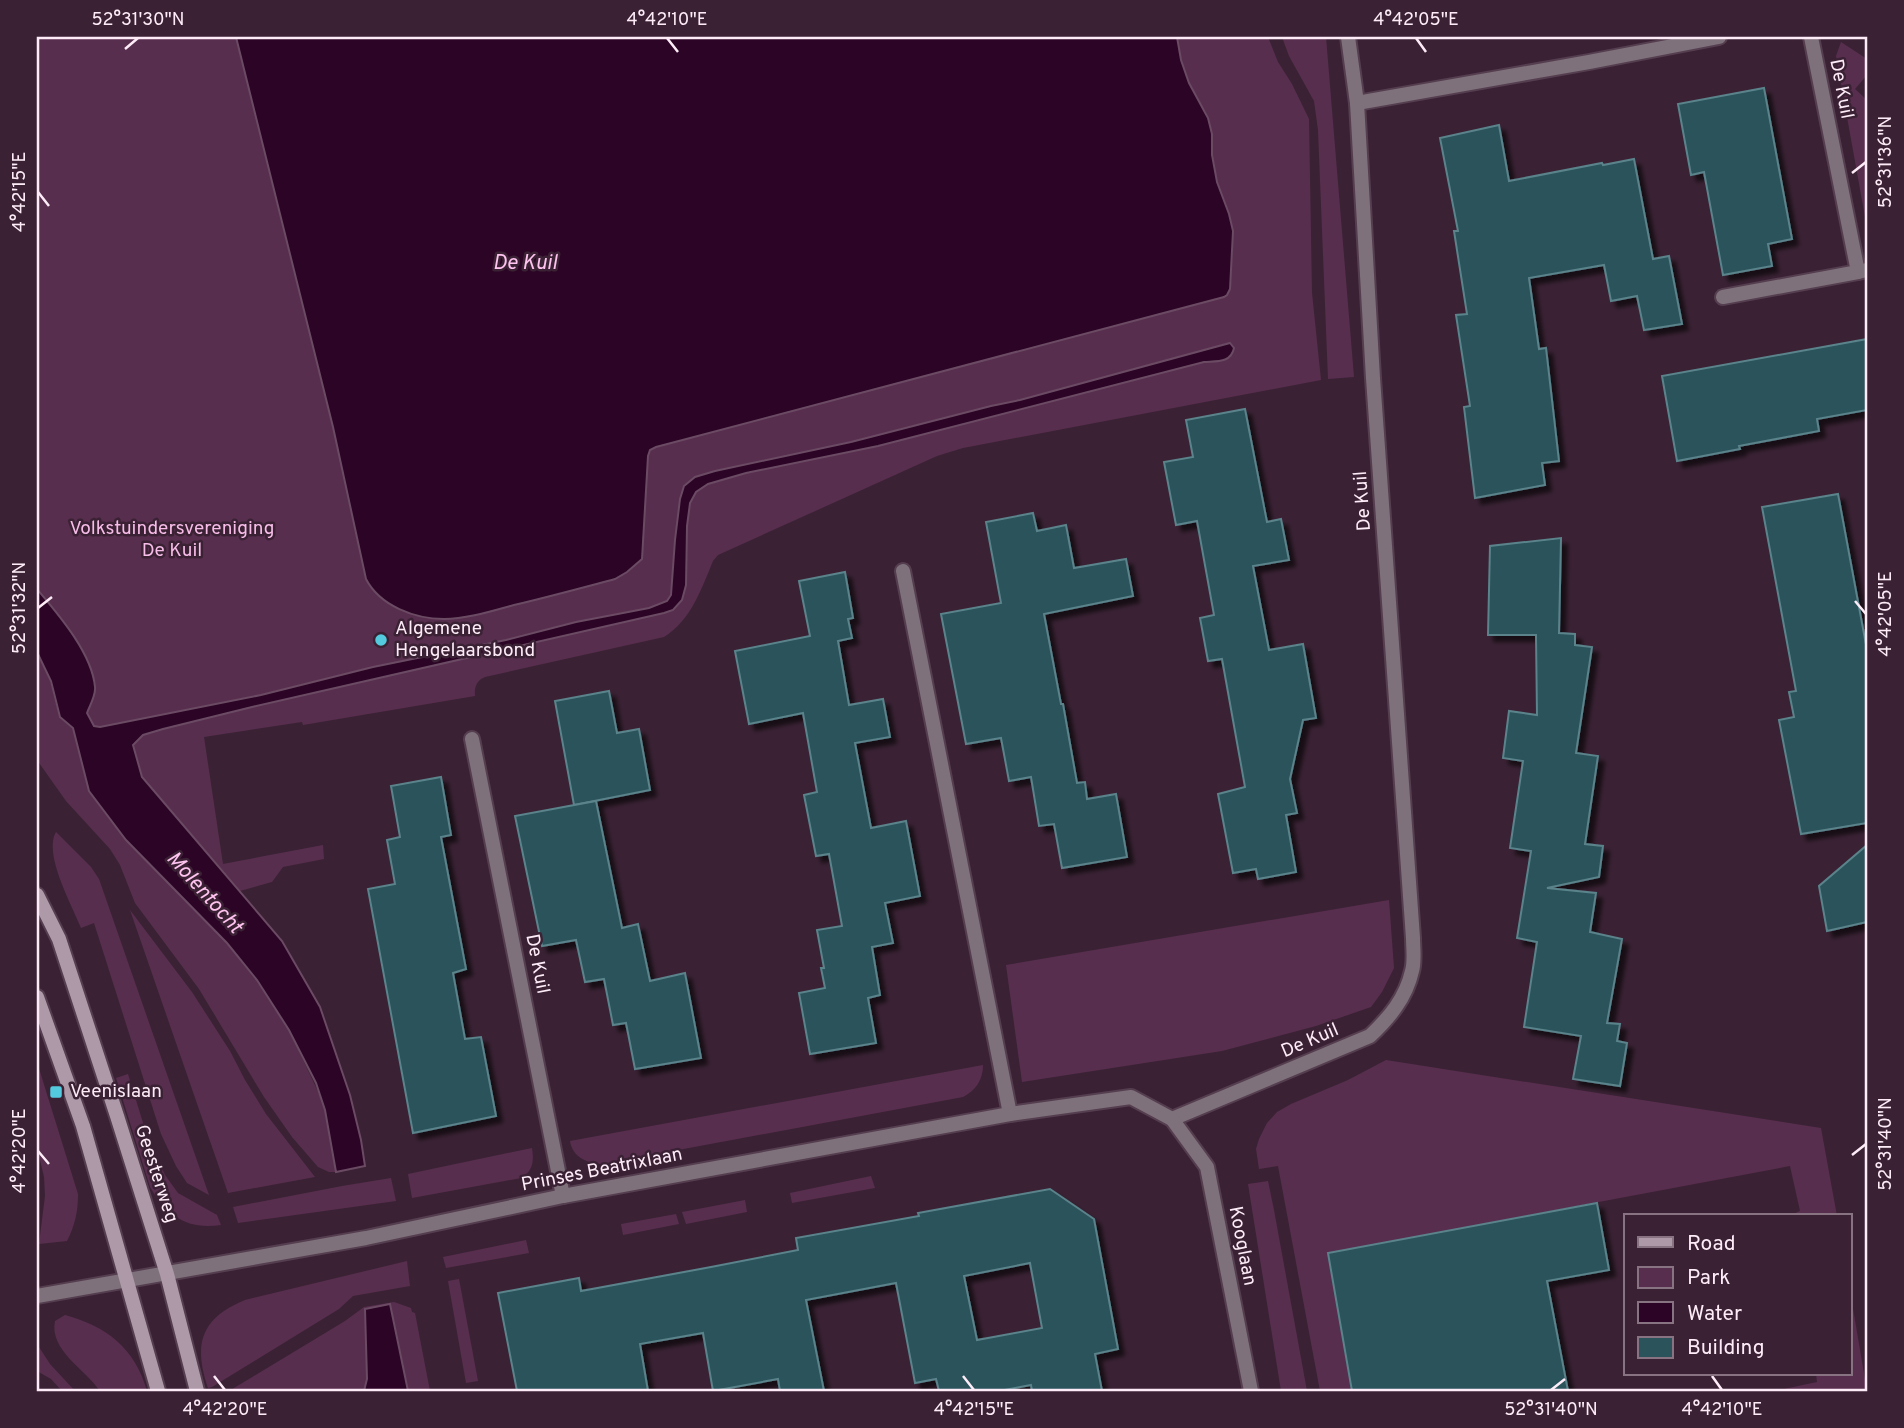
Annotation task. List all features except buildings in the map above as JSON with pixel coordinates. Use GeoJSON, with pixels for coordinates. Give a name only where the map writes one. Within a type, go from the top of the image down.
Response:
{"type":"FeatureCollection","features":[{"type":"Feature","properties":{"kind":"main road","name":"Geesterweg"},"geometry":{"type":"LineString","coordinates":[[37,895],[59,939],[167,1273],[197,1391]]}},
{"type":"Feature","properties":{"kind":"main road"},"geometry":{"type":"LineString","coordinates":[[37,997],[83,1126],[158,1391]]}},
{"type":"Feature","properties":{"kind":"street","name":"De Kuil"},"geometry":{"type":"LineString","coordinates":[[1172,1119],[1370,1037],[1387,1020],[1404,995],[1413,969],[1357,103],[1348,37]]}},
{"type":"Feature","properties":{"kind":"street"},"geometry":{"type":"LineString","coordinates":[[1357,103],[1719,37]]}},
{"type":"Feature","properties":{"kind":"street","name":"De Kuil"},"geometry":{"type":"LineString","coordinates":[[1723,297],[1862,271],[1811,37]]}},
{"type":"Feature","properties":{"kind":"street"},"geometry":{"type":"LineString","coordinates":[[904,571],[1010,1114]]}},
{"type":"Feature","properties":{"kind":"street","name":"De Kuil"},"geometry":{"type":"LineString","coordinates":[[472,739],[563,1196]]}},
{"type":"Feature","properties":{"kind":"street","name":"Prinses Beatrixlaan"},"geometry":{"type":"LineString","coordinates":[[37,1296],[366,1238],[563,1196],[1010,1114],[1131,1097],[1172,1119]]}},
{"type":"Feature","properties":{"kind":"street","name":"Kooglaan"},"geometry":{"type":"LineString","coordinates":[[1172,1119],[1207,1167],[1251,1391]]}},
{"type":"Feature","properties":{"kind":"green space","name":"Volkstuindersvereniging De Kuil"},"geometry":{"type":"Polygon","coordinates":[[[37,37],[236,37],[333,427],[366,579],[446,619],[500,609],[614,579],[627,572],[642,559],[648,456],[650,450],[656,447],[1227,295],[1230,289],[1233,241],[1229,214],[1217,182],[1208,118],[1189,83],[1177,37],[1268,37],[1278,62],[1309,119],[1312,293],[1321,380],[963,448],[937,456],[718,555],[688,613],[664,637],[485,677],[477,684],[475,696],[303,725],[302,722],[204,737],[223,864],[323,845],[324,859],[283,867],[272,882],[240,891],[142,777],[133,745],[101,727],[94,726],[87,713],[95,690],[71,632],[37,589],[37,37]]]}},
{"type":"Feature","properties":{"kind":"green space"},"geometry":{"type":"Polygon","coordinates":[[[1282,37],[1326,37],[1354,377],[1328,379],[1318,130],[1314,101],[1289,56],[1282,37]]]}},
{"type":"Feature","properties":{"kind":"green space"},"geometry":{"type":"Polygon","coordinates":[[[1841,42],[1867,59],[1867,75],[1855,89],[1867,100],[1867,228],[1836,56],[1841,42]]]}},
{"type":"Feature","properties":{"kind":"green space"},"geometry":{"type":"Polygon","coordinates":[[[37,653],[48,676],[60,714],[73,728],[89,791],[126,840],[227,943],[257,980],[289,1030],[325,1110],[336,1172],[318,1167],[292,1137],[264,1097],[199,989],[135,903],[120,865],[110,849],[66,801],[37,760],[37,653]]]}},
{"type":"Feature","properties":{"kind":"green space"},"geometry":{"type":"Polygon","coordinates":[[[56,832],[91,867],[99,879],[209,1195],[187,1183],[161,1134],[94,923],[81,928],[60,880],[53,853],[56,832]]]}},
{"type":"Feature","properties":{"kind":"green space"},"geometry":{"type":"Polygon","coordinates":[[[1389,900],[1394,968],[1371,1007],[1316,1026],[1222,1051],[1022,1082],[1006,965],[1389,900]]]}},
{"type":"Feature","properties":{"kind":"green space"},"geometry":{"type":"Polygon","coordinates":[[[130,910],[192,992],[266,1114],[315,1177],[228,1193],[130,910]]]}},
{"type":"Feature","properties":{"kind":"green space"},"geometry":{"type":"Polygon","coordinates":[[[1386,1060],[1821,1128],[1837,1214],[1793,1214],[1800,1211],[1790,1166],[1328,1253],[1337,1305],[1362,1345],[1344,1349],[1352,1391],[1320,1391],[1278,1166],[1259,1169],[1256,1149],[1267,1123],[1277,1112],[1386,1060]]]}},
{"type":"Feature","properties":{"kind":"green space"},"geometry":{"type":"Polygon","coordinates":[[[37,1062],[78,1194],[76,1218],[67,1241],[39,1244],[45,1196],[37,1147],[37,1062]]]}},
{"type":"Feature","properties":{"kind":"green space"},"geometry":{"type":"Polygon","coordinates":[[[983,1065],[978,1084],[963,1097],[603,1164],[582,1158],[571,1147],[570,1141],[983,1065]]]}},
{"type":"Feature","properties":{"kind":"green space"},"geometry":{"type":"Polygon","coordinates":[[[128,1074],[148,1139],[165,1175],[178,1193],[217,1215],[221,1225],[198,1225],[179,1219],[163,1206],[150,1187],[116,1078],[128,1074]]]}},
{"type":"Feature","properties":{"kind":"green space"},"geometry":{"type":"Polygon","coordinates":[[[532,1148],[532,1165],[521,1178],[412,1198],[408,1174],[532,1148]]]}},
{"type":"Feature","properties":{"kind":"green space"},"geometry":{"type":"Polygon","coordinates":[[[871,1176],[875,1188],[792,1203],[790,1193],[871,1176]]]}},
{"type":"Feature","properties":{"kind":"green space"},"geometry":{"type":"Polygon","coordinates":[[[391,1178],[396,1201],[238,1223],[233,1207],[342,1186],[391,1178]]]}},
{"type":"Feature","properties":{"kind":"green space"},"geometry":{"type":"Polygon","coordinates":[[[1268,1181],[1307,1391],[1281,1391],[1248,1184],[1268,1181]]]}},
{"type":"Feature","properties":{"kind":"green space"},"geometry":{"type":"Polygon","coordinates":[[[745,1200],[747,1212],[686,1224],[682,1212],[745,1200]]]}},
{"type":"Feature","properties":{"kind":"green space"},"geometry":{"type":"Polygon","coordinates":[[[676,1214],[679,1224],[623,1235],[621,1224],[676,1214]]]}},
{"type":"Feature","properties":{"kind":"green space"},"geometry":{"type":"Polygon","coordinates":[[[526,1240],[529,1253],[446,1268],[443,1257],[526,1240]]]}},
{"type":"Feature","properties":{"kind":"green space"},"geometry":{"type":"Polygon","coordinates":[[[407,1261],[410,1286],[353,1296],[339,1309],[208,1388],[201,1358],[204,1334],[210,1324],[230,1307],[245,1300],[407,1261]]]}},
{"type":"Feature","properties":{"kind":"green space"},"geometry":{"type":"Polygon","coordinates":[[[459,1279],[478,1381],[466,1383],[448,1281],[459,1279]]]}},
{"type":"Feature","properties":{"kind":"green space"},"geometry":{"type":"Polygon","coordinates":[[[394,1302],[411,1308],[415,1313],[430,1391],[408,1391],[390,1304],[365,1310],[367,1379],[364,1391],[229,1391],[364,1307],[394,1302]]]}},
{"type":"Feature","properties":{"kind":"green space"},"geometry":{"type":"Polygon","coordinates":[[[1852,1303],[1867,1391],[1774,1391],[1817,1382],[1816,1376],[1852,1376],[1852,1303]]]}},
{"type":"Feature","properties":{"kind":"green space"},"geometry":{"type":"Polygon","coordinates":[[[65,1315],[93,1325],[117,1341],[135,1363],[147,1391],[100,1391],[57,1341],[55,1321],[65,1315]]]}},
{"type":"Feature","properties":{"kind":"green space"},"geometry":{"type":"Polygon","coordinates":[[[37,1344],[50,1364],[75,1391],[62,1391],[51,1379],[37,1371],[37,1344]]]}},
{"type":"Feature","properties":{"kind":"water","name":"De Kuil"},"geometry":{"type":"Polygon","coordinates":[[[236,37],[1177,37],[1189,83],[1208,118],[1217,182],[1233,231],[1230,289],[1224,297],[656,447],[650,450],[648,456],[642,559],[627,572],[615,579],[462,618],[422,617],[389,604],[366,579],[333,427],[236,37]]]}},
{"type":"Feature","properties":{"kind":"water","name":"Molentocht"},"geometry":{"type":"Polygon","coordinates":[[[1230,343],[1234,348],[1227,359],[1204,362],[878,446],[746,473],[708,484],[696,492],[690,503],[686,585],[682,600],[673,610],[252,707],[143,735],[133,745],[142,777],[282,941],[320,1007],[350,1095],[365,1166],[336,1172],[325,1110],[316,1083],[289,1030],[257,980],[227,943],[126,840],[89,791],[73,728],[60,717],[51,681],[37,652],[37,589],[73,635],[88,661],[95,690],[87,713],[94,726],[100,727],[261,695],[373,667],[649,608],[667,601],[671,595],[680,499],[684,486],[695,477],[1020,400],[1230,343]]]}},
{"type":"Feature","properties":{"kind":"water"},"geometry":{"type":"Polygon","coordinates":[[[390,1304],[408,1391],[364,1391],[367,1379],[365,1309],[390,1304]]]}},
{"type":"Feature","properties":{"kind":"place","name":"Algemene Hengelaarsbond"},"geometry":{"type":"Point","coordinates":[381,640]}},
{"type":"Feature","properties":{"kind":"place","name":"Veenislaan"},"geometry":{"type":"Point","coordinates":[56,1092]}}]}
